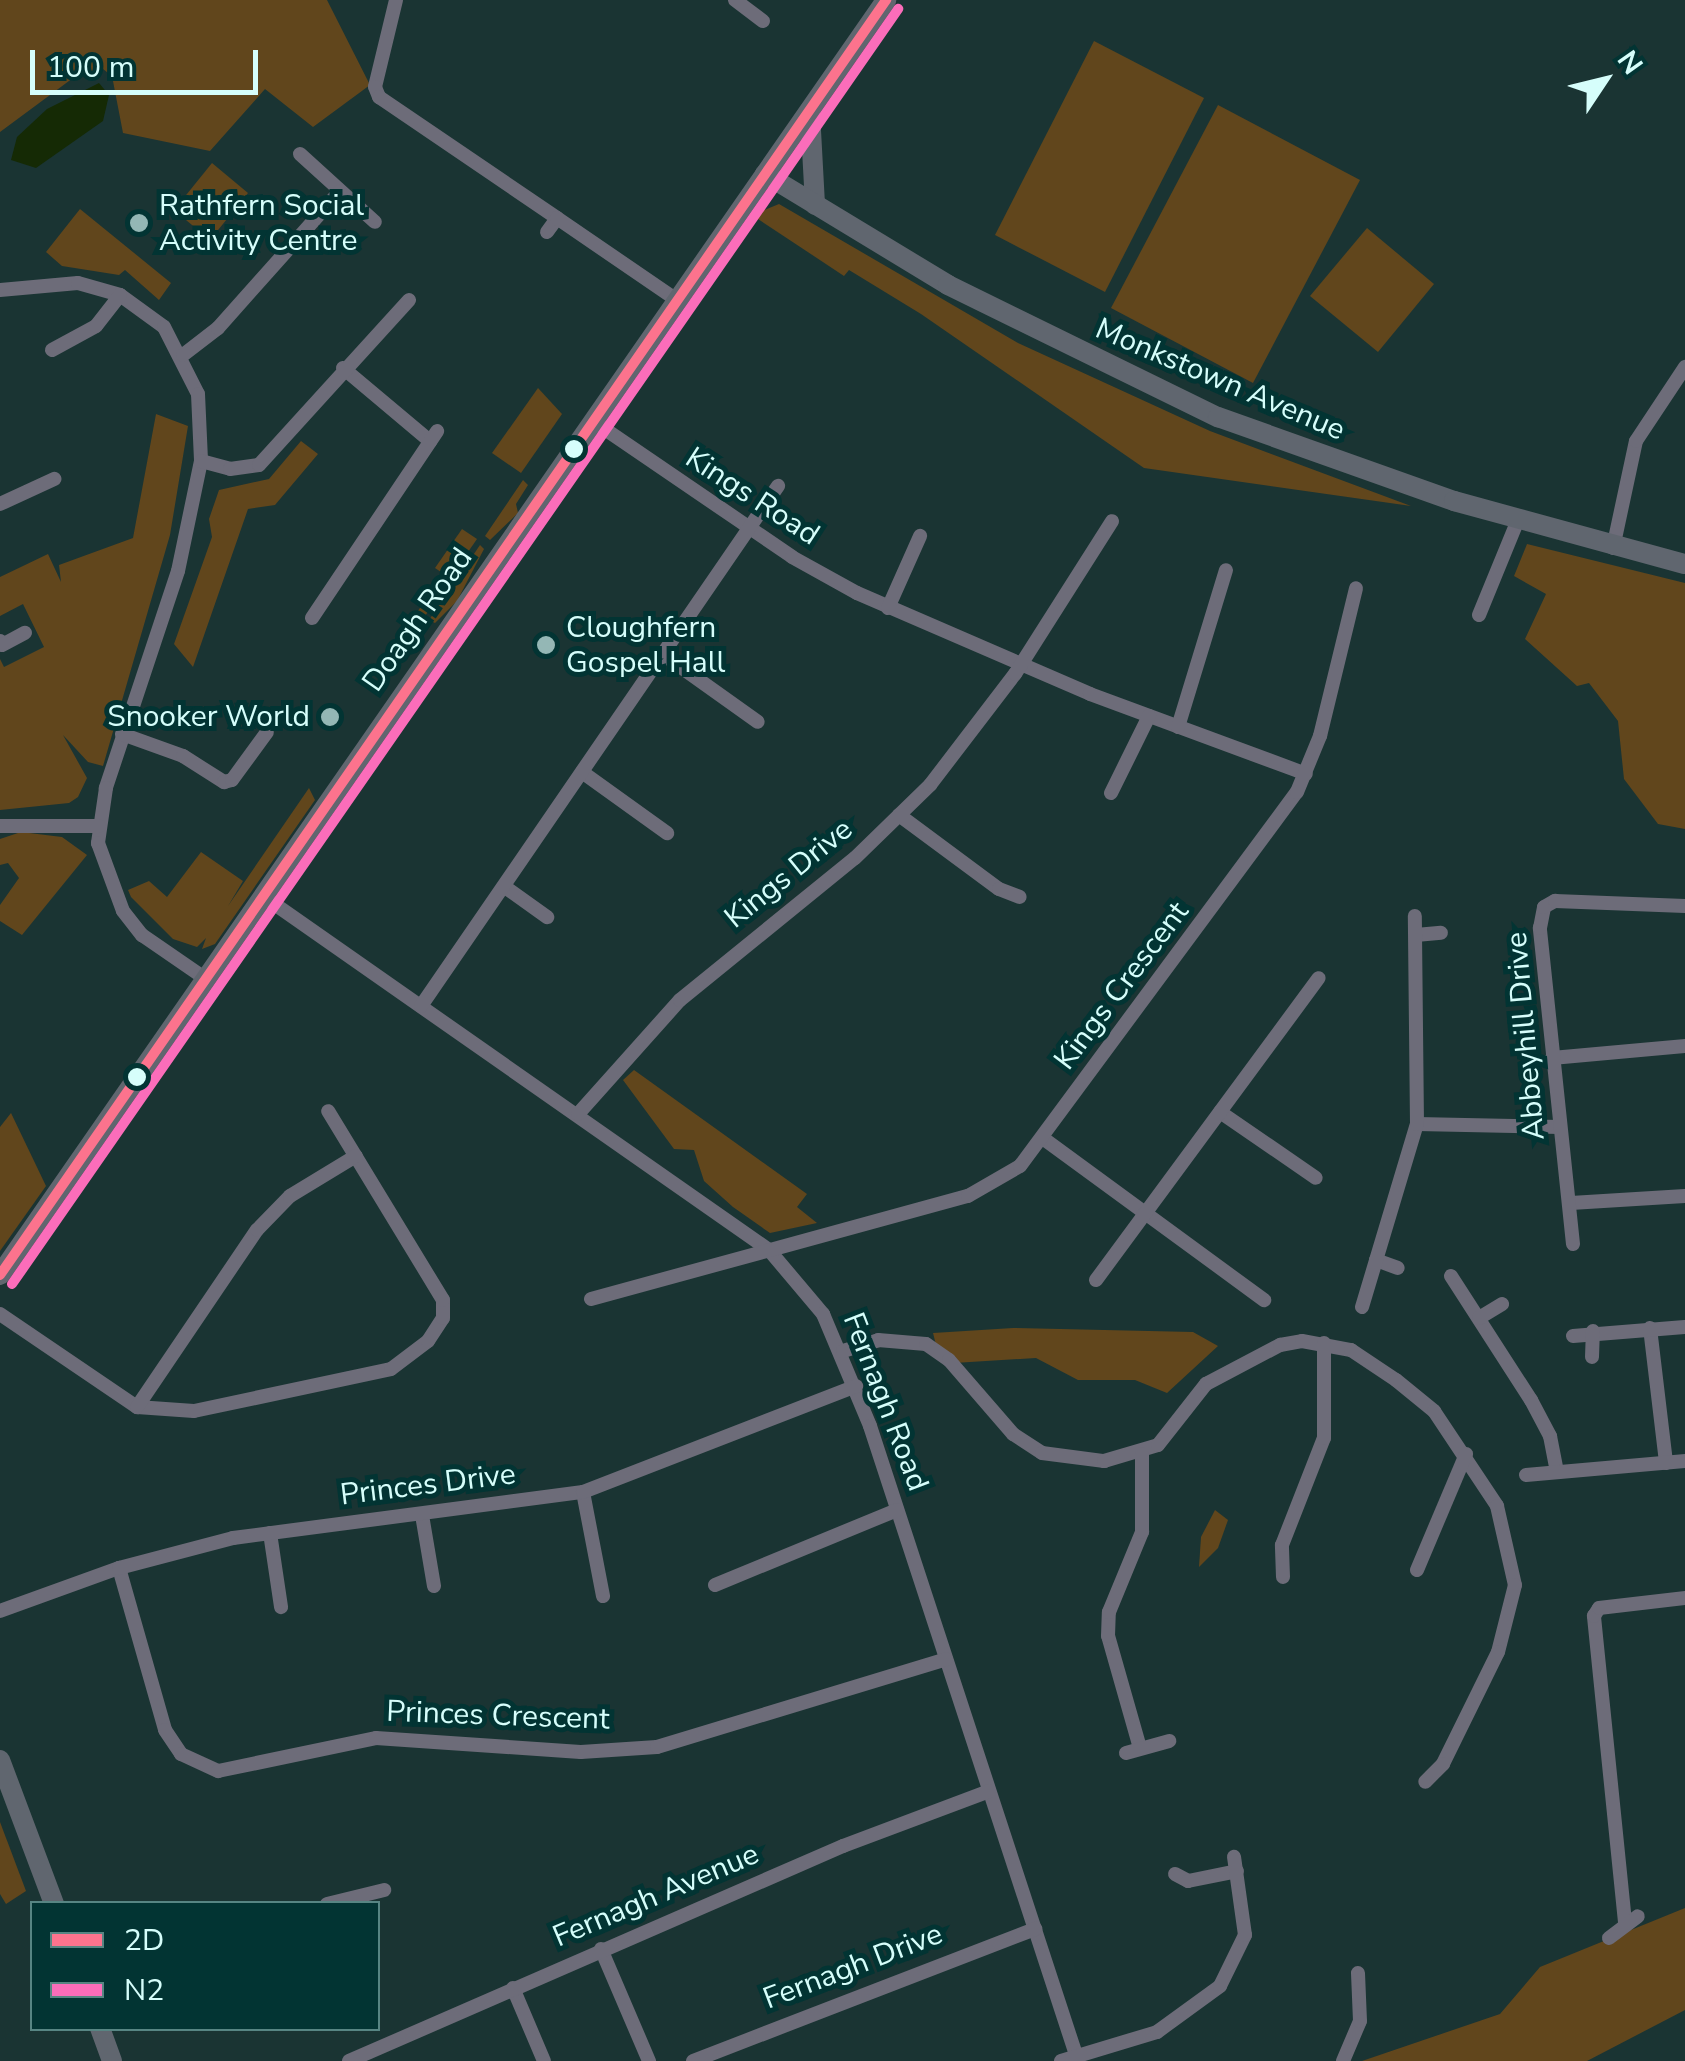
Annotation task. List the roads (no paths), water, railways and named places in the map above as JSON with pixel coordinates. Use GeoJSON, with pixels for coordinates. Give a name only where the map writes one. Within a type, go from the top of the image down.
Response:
{"type":"FeatureCollection","features":[{"type":"Feature","properties":{"kind":"main road","name":"Doagh Road"},"geometry":{"type":"LineString","coordinates":[[0,1275],[886,0]]}},
{"type":"Feature","properties":{"kind":"main road"},"geometry":{"type":"LineString","coordinates":[[810,110],[816,205]]}},
{"type":"Feature","properties":{"kind":"main road","name":"Monkstown Avenue"},"geometry":{"type":"LineString","coordinates":[[765,174],[1100,364],[1333,460],[1518,520],[1685,564]]}},
{"type":"Feature","properties":{"kind":"main road"},"geometry":{"type":"LineString","coordinates":[[0,1760],[53,1901]]}},
{"type":"Feature","properties":{"kind":"main road"},"geometry":{"type":"LineString","coordinates":[[101,2031],[112,2061]]}},
{"type":"Feature","properties":{"kind":"street"},"geometry":{"type":"LineString","coordinates":[[396,0],[375,87],[379,97],[678,302]]}},
{"type":"Feature","properties":{"kind":"street"},"geometry":{"type":"LineString","coordinates":[[734,0],[763,21]]}},
{"type":"Feature","properties":{"kind":"street"},"geometry":{"type":"LineString","coordinates":[[300,154],[375,222]]}},
{"type":"Feature","properties":{"kind":"street"},"geometry":{"type":"LineString","coordinates":[[183,354],[218,328],[340,191]]}},
{"type":"Feature","properties":{"kind":"street"},"geometry":{"type":"LineString","coordinates":[[547,232],[557,218]]}},
{"type":"Feature","properties":{"kind":"street"},"geometry":{"type":"LineString","coordinates":[[0,290],[78,282],[120,295],[164,326],[183,354],[201,407],[201,461],[178,571],[122,734],[99,826],[102,865],[122,911],[142,935],[206,980]]}},
{"type":"Feature","properties":{"kind":"street"},"geometry":{"type":"LineString","coordinates":[[52,350],[96,326],[120,295]]}},
{"type":"Feature","properties":{"kind":"street"},"geometry":{"type":"LineString","coordinates":[[201,461],[230,469],[259,465],[343,368],[410,300]]}},
{"type":"Feature","properties":{"kind":"street"},"geometry":{"type":"LineString","coordinates":[[1613,548],[1636,441],[1685,367]]}},
{"type":"Feature","properties":{"kind":"street"},"geometry":{"type":"LineString","coordinates":[[314,615],[434,436],[343,368]]}},
{"type":"Feature","properties":{"kind":"street","name":"Kings Road"},"geometry":{"type":"LineString","coordinates":[[593,421],[750,529],[888,608],[1148,716],[1306,774]]}},
{"type":"Feature","properties":{"kind":"street"},"geometry":{"type":"LineString","coordinates":[[0,504],[54,478]]}},
{"type":"Feature","properties":{"kind":"street"},"geometry":{"type":"LineString","coordinates":[[421,1006],[778,486]]}},
{"type":"Feature","properties":{"kind":"street"},"geometry":{"type":"LineString","coordinates":[[1479,615],[1518,520]]}},
{"type":"Feature","properties":{"kind":"street"},"geometry":{"type":"LineString","coordinates":[[1021,665],[1112,521]]}},
{"type":"Feature","properties":{"kind":"street"},"geometry":{"type":"LineString","coordinates":[[888,608],[920,536]]}},
{"type":"Feature","properties":{"kind":"street"},"geometry":{"type":"LineString","coordinates":[[1178,726],[1226,570]]}},
{"type":"Feature","properties":{"kind":"street","name":"Kings Crescent"},"geometry":{"type":"LineString","coordinates":[[591,1299],[986,1189],[1044,1139],[1306,774],[1356,588]]}},
{"type":"Feature","properties":{"kind":"street"},"geometry":{"type":"LineString","coordinates":[[0,640],[2,645],[25,633]]}},
{"type":"Feature","properties":{"kind":"street"},"geometry":{"type":"LineString","coordinates":[[664,655],[758,722]]}},
{"type":"Feature","properties":{"kind":"street","name":"Kings Drive"},"geometry":{"type":"LineString","coordinates":[[578,1114],[680,1000],[900,814],[955,754],[1021,665]]}},
{"type":"Feature","properties":{"kind":"street"},"geometry":{"type":"LineString","coordinates":[[1112,793],[1148,716]]}},
{"type":"Feature","properties":{"kind":"street"},"geometry":{"type":"LineString","coordinates":[[122,734],[184,756],[224,782],[232,780],[267,732]]}},
{"type":"Feature","properties":{"kind":"street"},"geometry":{"type":"LineString","coordinates":[[582,772],[666,832]]}},
{"type":"Feature","properties":{"kind":"street"},"geometry":{"type":"LineString","coordinates":[[900,814],[999,889],[1020,897]]}},
{"type":"Feature","properties":{"kind":"street"},"geometry":{"type":"LineString","coordinates":[[0,826],[99,826]]}},
{"type":"Feature","properties":{"kind":"street"},"geometry":{"type":"LineString","coordinates":[[505,887],[547,917]]}},
{"type":"Feature","properties":{"kind":"street","name":"Fernagh Road"},"geometry":{"type":"LineString","coordinates":[[263,896],[769,1250],[823,1314],[856,1386],[1078,2059]]}},
{"type":"Feature","properties":{"kind":"street","name":"Abbeyhill Drive"},"geometry":{"type":"LineString","coordinates":[[1574,1244],[1540,928],[1544,907],[1554,901],[1685,906]]}},
{"type":"Feature","properties":{"kind":"street"},"geometry":{"type":"LineString","coordinates":[[1362,1307],[1417,1124],[1416,916]]}},
{"type":"Feature","properties":{"kind":"street"},"geometry":{"type":"LineString","coordinates":[[1416,935],[1441,934]]}},
{"type":"Feature","properties":{"kind":"street"},"geometry":{"type":"LineString","coordinates":[[1096,1280],[1319,978]]}},
{"type":"Feature","properties":{"kind":"street"},"geometry":{"type":"LineString","coordinates":[[1552,1058],[1685,1046]]}},
{"type":"Feature","properties":{"kind":"street"},"geometry":{"type":"LineString","coordinates":[[0,1314],[137,1407],[194,1410],[391,1369],[428,1341],[444,1318],[444,1300],[328,1111]]}},
{"type":"Feature","properties":{"kind":"street"},"geometry":{"type":"LineString","coordinates":[[1220,1112],[1316,1178]]}},
{"type":"Feature","properties":{"kind":"street"},"geometry":{"type":"LineString","coordinates":[[1417,1124],[1560,1127]]}},
{"type":"Feature","properties":{"kind":"street"},"geometry":{"type":"LineString","coordinates":[[1044,1139],[1264,1300]]}},
{"type":"Feature","properties":{"kind":"street"},"geometry":{"type":"LineString","coordinates":[[137,1407],[257,1230],[290,1196],[356,1156]]}},
{"type":"Feature","properties":{"kind":"street"},"geometry":{"type":"LineString","coordinates":[[1571,1204],[1685,1196]]}},
{"type":"Feature","properties":{"kind":"street"},"geometry":{"type":"LineString","coordinates":[[1376,1260],[1398,1268]]}},
{"type":"Feature","properties":{"kind":"street"},"geometry":{"type":"LineString","coordinates":[[1450,1276],[1544,1424],[1556,1468]]}},
{"type":"Feature","properties":{"kind":"street"},"geometry":{"type":"LineString","coordinates":[[1479,1318],[1502,1304]]}},
{"type":"Feature","properties":{"kind":"street"},"geometry":{"type":"LineString","coordinates":[[1572,1336],[1593,1331],[1685,1327]]}},
{"type":"Feature","properties":{"kind":"street"},"geometry":{"type":"LineString","coordinates":[[1650,1328],[1666,1463]]}},
{"type":"Feature","properties":{"kind":"street"},"geometry":{"type":"LineString","coordinates":[[1592,1357],[1593,1331]]}},
{"type":"Feature","properties":{"kind":"street"},"geometry":{"type":"LineString","coordinates":[[843,1351],[878,1340],[926,1344],[949,1360],[1013,1434],[1042,1453],[1104,1461],[1142,1454],[1158,1445],[1206,1384],[1240,1361],[1280,1345],[1324,1344],[1351,1350],[1396,1380],[1434,1411],[1466,1454],[1511,1544],[1514,1597],[1498,1652],[1442,1764],[1425,1782]]}},
{"type":"Feature","properties":{"kind":"street"},"geometry":{"type":"LineString","coordinates":[[1283,1577],[1282,1545],[1324,1438],[1324,1344]]}},
{"type":"Feature","properties":{"kind":"street","name":"Princes Drive"},"geometry":{"type":"LineString","coordinates":[[0,1611],[119,1568],[270,1533],[583,1492],[856,1386]]}},
{"type":"Feature","properties":{"kind":"street"},"geometry":{"type":"LineString","coordinates":[[1142,1454],[1142,1532],[1109,1612],[1108,1636],[1133,1751],[1169,1741]]}},
{"type":"Feature","properties":{"kind":"street"},"geometry":{"type":"LineString","coordinates":[[1418,1570],[1466,1454]]}},
{"type":"Feature","properties":{"kind":"street"},"geometry":{"type":"LineString","coordinates":[[1526,1475],[1556,1468],[1685,1461]]}},
{"type":"Feature","properties":{"kind":"street"},"geometry":{"type":"LineString","coordinates":[[583,1492],[603,1596]]}},
{"type":"Feature","properties":{"kind":"street"},"geometry":{"type":"LineString","coordinates":[[714,1585],[897,1510]]}},
{"type":"Feature","properties":{"kind":"street"},"geometry":{"type":"LineString","coordinates":[[422,1515],[434,1586]]}},
{"type":"Feature","properties":{"kind":"street"},"geometry":{"type":"LineString","coordinates":[[270,1533],[281,1608]]}},
{"type":"Feature","properties":{"kind":"street","name":"Princes Crescent"},"geometry":{"type":"LineString","coordinates":[[119,1568],[165,1730],[180,1754],[218,1771],[376,1738],[581,1752],[657,1747],[946,1660]]}},
{"type":"Feature","properties":{"kind":"street"},"geometry":{"type":"LineString","coordinates":[[1609,1938],[1631,1919],[1594,1616],[1599,1608],[1685,1598]]}},
{"type":"Feature","properties":{"kind":"street","name":"Fernagh Avenue"},"geometry":{"type":"LineString","coordinates":[[348,2061],[601,1949],[989,1791]]}},
{"type":"Feature","properties":{"kind":"street"},"geometry":{"type":"LineString","coordinates":[[1061,2061],[1078,2059],[1157,2032],[1220,1986],[1245,1935],[1236,1864],[1188,1881],[1175,1874]]}},
{"type":"Feature","properties":{"kind":"street"},"geometry":{"type":"LineString","coordinates":[[339,1901],[384,1890]]}},
{"type":"Feature","properties":{"kind":"street","name":"Fernagh Drive"},"geometry":{"type":"LineString","coordinates":[[693,2061],[1034,1929]]}},
{"type":"Feature","properties":{"kind":"street"},"geometry":{"type":"LineString","coordinates":[[601,1949],[650,2061]]}},
{"type":"Feature","properties":{"kind":"street"},"geometry":{"type":"LineString","coordinates":[[1343,2061],[1360,2020],[1358,1973]]}},
{"type":"Feature","properties":{"kind":"street"},"geometry":{"type":"LineString","coordinates":[[513,1988],[544,2061]]}},
{"type":"Feature","properties":{"kind":"place","name":"Rathfern Social Activity Centre"},"geometry":{"type":"Point","coordinates":[139,223]}},
{"type":"Feature","properties":{"kind":"place","name":"Cloughfern Gospel Hall"},"geometry":{"type":"Point","coordinates":[546,645]}},
{"type":"Feature","properties":{"kind":"place","name":"Snooker World"},"geometry":{"type":"Point","coordinates":[330,717]}}]}
